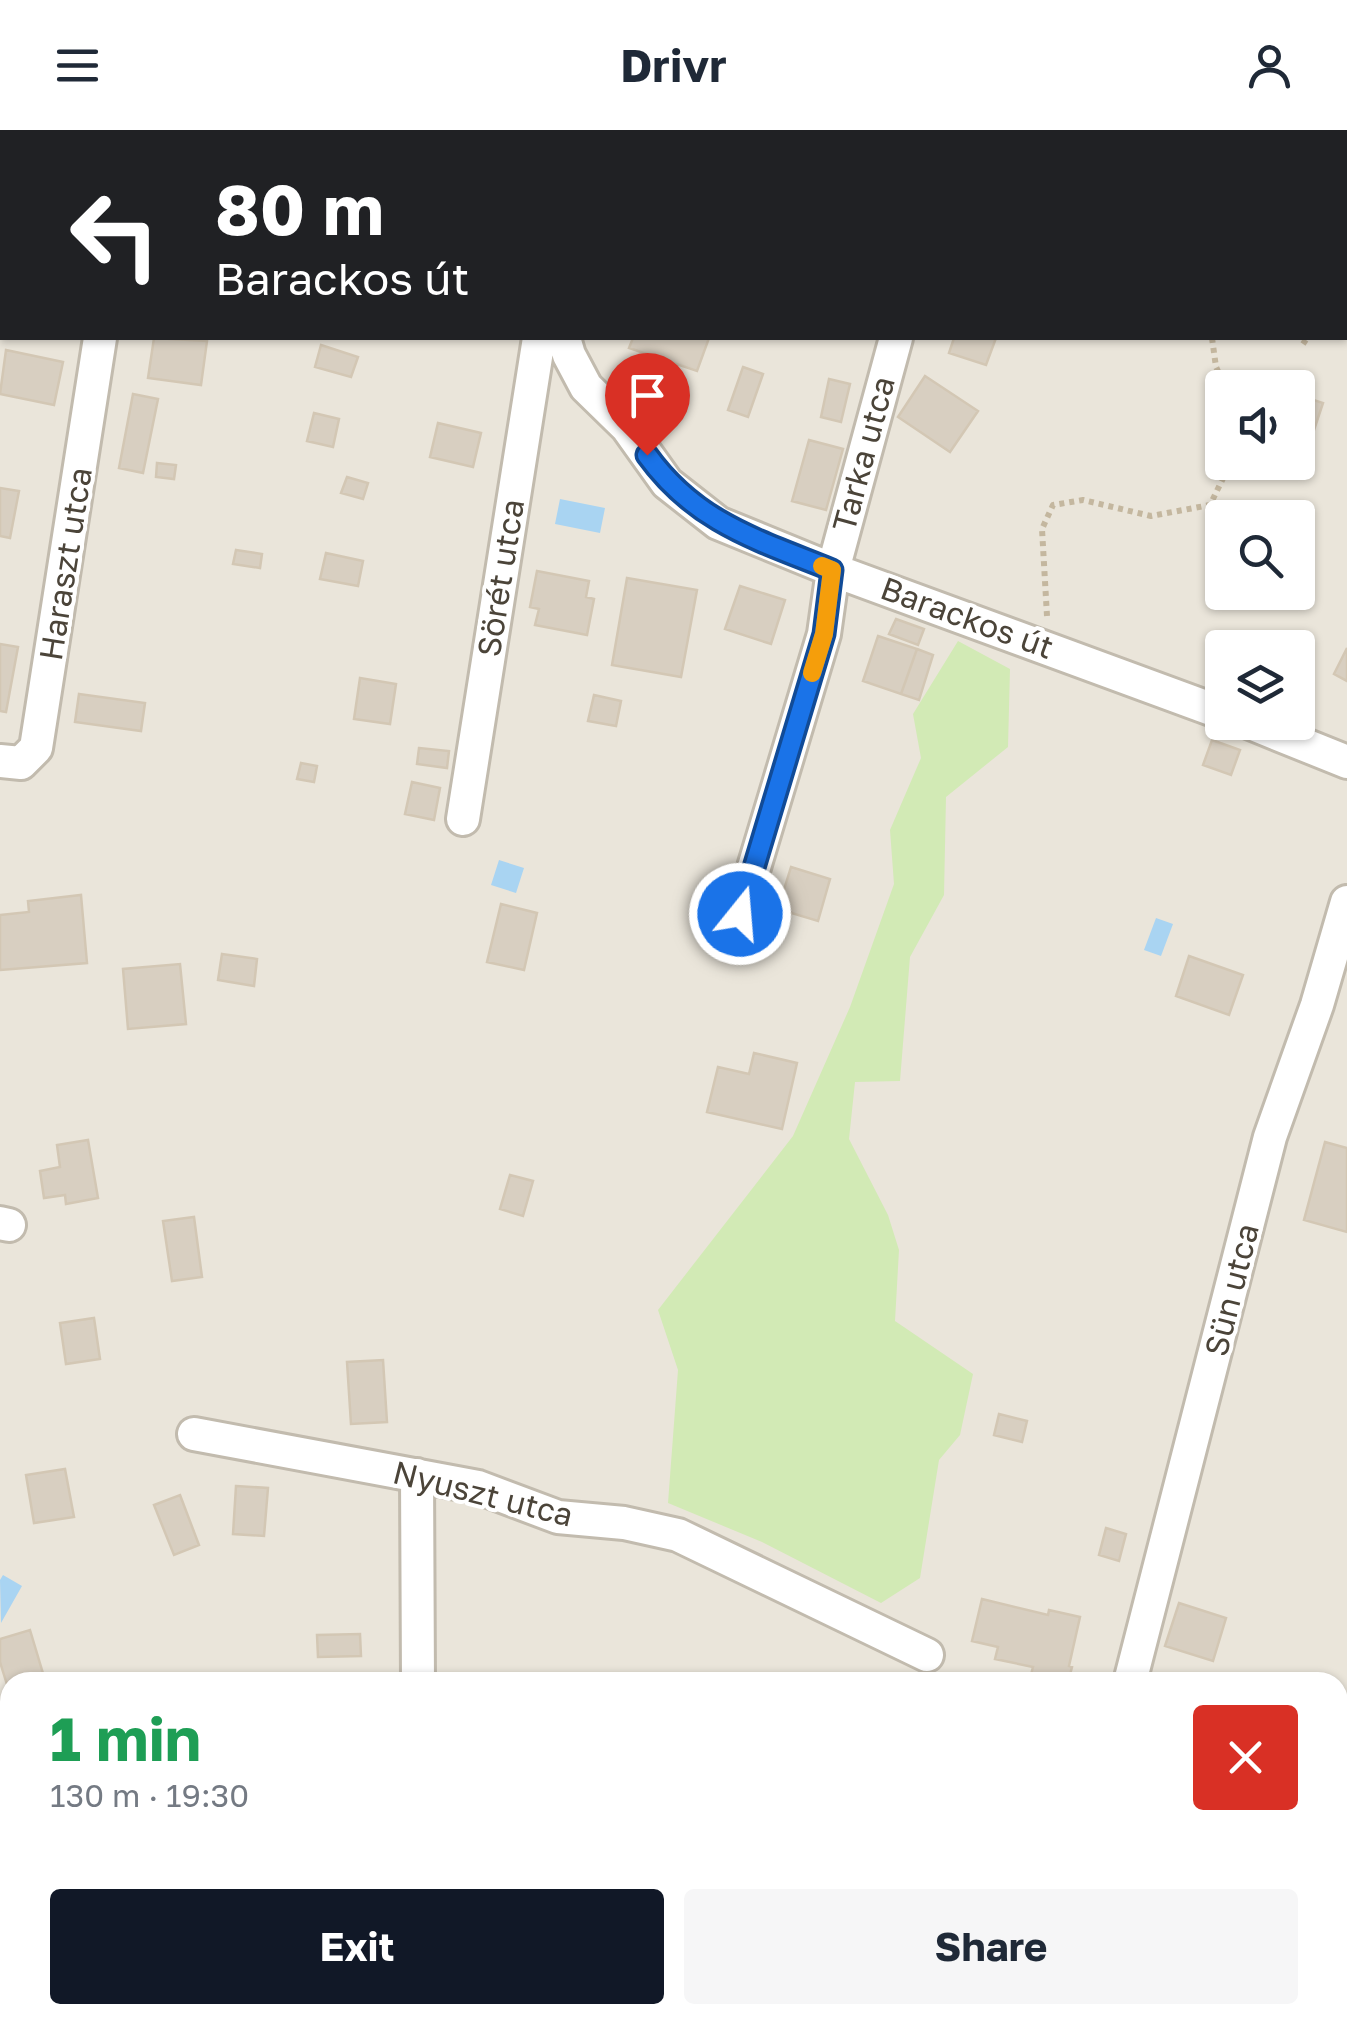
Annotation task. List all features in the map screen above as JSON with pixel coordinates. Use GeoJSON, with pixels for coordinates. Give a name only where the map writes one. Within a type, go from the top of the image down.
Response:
{"type":"FeatureCollection","features":[{"type":"Feature","properties":{"kind":"street","name":"Haraszt utca"},"geometry":{"type":"LineString","coordinates":[[0,761],[21,762],[36,748],[100,340]]}},
{"type":"Feature","properties":{"kind":"street","name":"Sörét utca"},"geometry":{"type":"LineString","coordinates":[[463,819],[539,340]]}},
{"type":"Feature","properties":{"kind":"street","name":"Barackos út"},"geometry":{"type":"LineString","coordinates":[[565,340],[586,387],[627,426],[667,483],[718,523],[832,570],[1205,706]]}},
{"type":"Feature","properties":{"kind":"street","name":"Tarka utca"},"geometry":{"type":"LineString","coordinates":[[740,914],[824,634],[832,570],[895,340]]}},
{"type":"Feature","properties":{"kind":"street"},"geometry":{"type":"LineString","coordinates":[[1293,740],[1347,762]]}},
{"type":"Feature","properties":{"kind":"street","name":"Sün utca"},"geometry":{"type":"LineString","coordinates":[[1133,1672],[1270,1137],[1347,902]]}},
{"type":"Feature","properties":{"kind":"street","name":"Nyuszt utca"},"geometry":{"type":"LineString","coordinates":[[194,1434],[478,1487],[558,1517],[678,1534],[927,1655]]}},
{"type":"Feature","properties":{"kind":"street"},"geometry":{"type":"LineString","coordinates":[[416,1476],[418,1672]]}},
{"type":"Feature","properties":{"kind":"path"},"geometry":{"type":"LineString","coordinates":[[1212,340],[1217,370]]}},
{"type":"Feature","properties":{"kind":"path"},"geometry":{"type":"LineString","coordinates":[[1048,647],[1042,528],[1053,504],[1083,500],[1151,516],[1210,506],[1222,480]]}},
{"type":"Feature","properties":{"kind":"shaded area"},"geometry":{"type":"Polygon","coordinates":[[[0,340],[1347,340],[1347,1672],[0,1672],[0,340]]]}},
{"type":"Feature","properties":{"kind":"green space"},"geometry":{"type":"Polygon","coordinates":[[[958,641],[1010,669],[1008,747],[946,797],[944,895],[910,957],[900,1081],[855,1082],[849,1139],[888,1215],[899,1250],[895,1321],[973,1374],[960,1435],[939,1460],[920,1578],[881,1603],[762,1542],[668,1503],[678,1370],[658,1310],[793,1136],[850,1007],[894,884],[890,830],[921,758],[913,714],[958,641]]]}},
{"type":"Feature","properties":{"kind":"water"},"geometry":{"type":"Polygon","coordinates":[[[560,499],[605,508],[600,533],[555,524],[560,499]]]}},
{"type":"Feature","properties":{"kind":"water"},"geometry":{"type":"Polygon","coordinates":[[[499,860],[524,868],[516,893],[491,885],[499,860]]]}},
{"type":"Feature","properties":{"kind":"water"},"geometry":{"type":"Polygon","coordinates":[[[1156,918],[1173,924],[1161,956],[1144,950],[1156,918]]]}},
{"type":"Feature","properties":{"kind":"water"},"geometry":{"type":"Polygon","coordinates":[[[3,1575],[22,1586],[1,1623],[0,1580],[3,1575]]]}},
{"type":"Feature","properties":{"kind":"building"},"geometry":{"type":"Polygon","coordinates":[[[154,340],[207,341],[201,385],[148,378],[154,340]]]}},
{"type":"Feature","properties":{"kind":"building"},"geometry":{"type":"Polygon","coordinates":[[[632,340],[708,340],[697,371],[629,348],[632,340]]]}},
{"type":"Feature","properties":{"kind":"building"},"geometry":{"type":"Polygon","coordinates":[[[953,340],[995,340],[986,365],[949,353],[953,340]]]}},
{"type":"Feature","properties":{"kind":"building"},"geometry":{"type":"Polygon","coordinates":[[[321,345],[358,357],[351,377],[315,367],[321,345]]]}},
{"type":"Feature","properties":{"kind":"building"},"geometry":{"type":"Polygon","coordinates":[[[6,350],[63,362],[54,405],[0,394],[6,350]]]}},
{"type":"Feature","properties":{"kind":"building"},"geometry":{"type":"Polygon","coordinates":[[[743,367],[763,374],[748,417],[728,410],[743,367]]]}},
{"type":"Feature","properties":{"kind":"building"},"geometry":{"type":"Polygon","coordinates":[[[925,376],[978,411],[950,452],[898,417],[925,376]]]}},
{"type":"Feature","properties":{"kind":"building"},"geometry":{"type":"Polygon","coordinates":[[[829,379],[850,384],[841,422],[821,417],[829,379]]]}},
{"type":"Feature","properties":{"kind":"building"},"geometry":{"type":"Polygon","coordinates":[[[133,394],[158,399],[143,473],[119,468],[133,394]]]}},
{"type":"Feature","properties":{"kind":"building"},"geometry":{"type":"Polygon","coordinates":[[[1315,400],[1323,403],[1315,427],[1315,400]]]}},
{"type":"Feature","properties":{"kind":"building"},"geometry":{"type":"Polygon","coordinates":[[[314,413],[339,419],[333,447],[307,441],[314,413]]]}},
{"type":"Feature","properties":{"kind":"building"},"geometry":{"type":"Polygon","coordinates":[[[438,423],[481,433],[473,467],[430,457],[438,423]]]}},
{"type":"Feature","properties":{"kind":"building"},"geometry":{"type":"Polygon","coordinates":[[[809,440],[843,449],[826,510],[792,501],[809,440]]]}},
{"type":"Feature","properties":{"kind":"building"},"geometry":{"type":"Polygon","coordinates":[[[157,463],[176,465],[174,479],[156,477],[157,463]]]}},
{"type":"Feature","properties":{"kind":"building"},"geometry":{"type":"Polygon","coordinates":[[[347,477],[368,483],[363,499],[341,493],[347,477]]]}},
{"type":"Feature","properties":{"kind":"building"},"geometry":{"type":"Polygon","coordinates":[[[0,488],[19,491],[10,538],[0,536],[0,488]]]}},
{"type":"Feature","properties":{"kind":"building"},"geometry":{"type":"Polygon","coordinates":[[[236,550],[262,554],[260,568],[233,564],[236,550]]]}},
{"type":"Feature","properties":{"kind":"building"},"geometry":{"type":"Polygon","coordinates":[[[326,553],[363,561],[358,586],[320,579],[326,553]]]}},
{"type":"Feature","properties":{"kind":"building"},"geometry":{"type":"Polygon","coordinates":[[[537,571],[589,581],[586,597],[594,599],[587,635],[535,625],[539,609],[530,607],[537,571]]]}},
{"type":"Feature","properties":{"kind":"building"},"geometry":{"type":"Polygon","coordinates":[[[627,578],[697,590],[681,677],[612,665],[627,578]]]}},
{"type":"Feature","properties":{"kind":"building"},"geometry":{"type":"Polygon","coordinates":[[[740,586],[785,600],[771,644],[725,629],[740,586]]]}},
{"type":"Feature","properties":{"kind":"building"},"geometry":{"type":"Polygon","coordinates":[[[896,619],[924,629],[918,645],[889,634],[896,619]]]}},
{"type":"Feature","properties":{"kind":"building"},"geometry":{"type":"Polygon","coordinates":[[[878,636],[917,649],[901,694],[863,681],[878,636]]]}},
{"type":"Feature","properties":{"kind":"building"},"geometry":{"type":"Polygon","coordinates":[[[0,644],[18,647],[6,712],[0,711],[0,644]]]}},
{"type":"Feature","properties":{"kind":"building"},"geometry":{"type":"Polygon","coordinates":[[[1347,648],[1347,681],[1334,674],[1347,648]]]}},
{"type":"Feature","properties":{"kind":"building"},"geometry":{"type":"Polygon","coordinates":[[[917,649],[933,655],[919,700],[901,694],[917,649]]]}},
{"type":"Feature","properties":{"kind":"building"},"geometry":{"type":"Polygon","coordinates":[[[360,678],[396,684],[390,724],[354,719],[360,678]]]}},
{"type":"Feature","properties":{"kind":"building"},"geometry":{"type":"Polygon","coordinates":[[[79,694],[145,703],[141,731],[75,722],[79,694]]]}},
{"type":"Feature","properties":{"kind":"building"},"geometry":{"type":"Polygon","coordinates":[[[594,695],[621,701],[616,726],[588,721],[594,695]]]}},
{"type":"Feature","properties":{"kind":"building"},"geometry":{"type":"Polygon","coordinates":[[[1212,740],[1240,750],[1231,775],[1203,765],[1212,740]]]}},
{"type":"Feature","properties":{"kind":"building"},"geometry":{"type":"Polygon","coordinates":[[[419,748],[449,751],[447,768],[417,764],[419,748]]]}},
{"type":"Feature","properties":{"kind":"building"},"geometry":{"type":"Polygon","coordinates":[[[301,763],[317,766],[314,782],[297,779],[301,763]]]}},
{"type":"Feature","properties":{"kind":"building"},"geometry":{"type":"Polygon","coordinates":[[[412,782],[440,788],[434,820],[405,814],[412,782]]]}},
{"type":"Feature","properties":{"kind":"building"},"geometry":{"type":"Polygon","coordinates":[[[791,867],[830,879],[818,921],[778,909],[791,867]]]}},
{"type":"Feature","properties":{"kind":"building"},"geometry":{"type":"Polygon","coordinates":[[[81,895],[87,963],[0,970],[0,915],[29,912],[28,901],[81,895]]]}},
{"type":"Feature","properties":{"kind":"building"},"geometry":{"type":"Polygon","coordinates":[[[501,904],[537,913],[524,970],[487,962],[501,904]]]}},
{"type":"Feature","properties":{"kind":"building"},"geometry":{"type":"Polygon","coordinates":[[[222,954],[257,959],[254,986],[218,980],[222,954]]]}},
{"type":"Feature","properties":{"kind":"building"},"geometry":{"type":"Polygon","coordinates":[[[1189,956],[1243,975],[1229,1015],[1176,996],[1189,956]]]}},
{"type":"Feature","properties":{"kind":"building"},"geometry":{"type":"Polygon","coordinates":[[[180,964],[186,1024],[128,1029],[123,969],[180,964]]]}},
{"type":"Feature","properties":{"kind":"building"},"geometry":{"type":"Polygon","coordinates":[[[754,1053],[797,1063],[782,1129],[707,1112],[718,1067],[749,1074],[754,1053]]]}},
{"type":"Feature","properties":{"kind":"building"},"geometry":{"type":"Polygon","coordinates":[[[88,1140],[98,1198],[66,1204],[65,1195],[44,1198],[40,1171],[60,1167],[57,1145],[88,1140]]]}},
{"type":"Feature","properties":{"kind":"building"},"geometry":{"type":"Polygon","coordinates":[[[1325,1142],[1347,1148],[1347,1232],[1304,1220],[1325,1142]]]}},
{"type":"Feature","properties":{"kind":"building"},"geometry":{"type":"Polygon","coordinates":[[[510,1175],[533,1181],[523,1216],[500,1209],[510,1175]]]}},
{"type":"Feature","properties":{"kind":"building"},"geometry":{"type":"Polygon","coordinates":[[[194,1217],[202,1277],[172,1281],[163,1221],[194,1217]]]}},
{"type":"Feature","properties":{"kind":"building"},"geometry":{"type":"Polygon","coordinates":[[[94,1318],[100,1359],[66,1364],[60,1323],[94,1318]]]}},
{"type":"Feature","properties":{"kind":"building"},"geometry":{"type":"Polygon","coordinates":[[[383,1360],[387,1422],[351,1424],[347,1362],[383,1360]]]}},
{"type":"Feature","properties":{"kind":"building"},"geometry":{"type":"Polygon","coordinates":[[[999,1414],[1027,1421],[1022,1442],[994,1435],[999,1414]]]}},
{"type":"Feature","properties":{"kind":"building"},"geometry":{"type":"Polygon","coordinates":[[[65,1469],[74,1517],[34,1523],[26,1475],[65,1469]]]}},
{"type":"Feature","properties":{"kind":"building"},"geometry":{"type":"Polygon","coordinates":[[[236,1486],[268,1488],[264,1536],[233,1534],[236,1486]]]}},
{"type":"Feature","properties":{"kind":"building"},"geometry":{"type":"Polygon","coordinates":[[[180,1495],[199,1545],[174,1555],[154,1505],[180,1495]]]}},
{"type":"Feature","properties":{"kind":"building"},"geometry":{"type":"Polygon","coordinates":[[[1106,1528],[1126,1534],[1119,1561],[1099,1555],[1106,1528]]]}},
{"type":"Feature","properties":{"kind":"building"},"geometry":{"type":"Polygon","coordinates":[[[982,1599],[1048,1615],[1049,1610],[1080,1617],[1071,1672],[1032,1672],[1033,1667],[995,1659],[998,1647],[972,1641],[982,1599]]]}},
{"type":"Feature","properties":{"kind":"building"},"geometry":{"type":"Polygon","coordinates":[[[1179,1603],[1226,1618],[1213,1661],[1165,1646],[1179,1603]]]}},
{"type":"Feature","properties":{"kind":"building"},"geometry":{"type":"Polygon","coordinates":[[[30,1630],[43,1672],[3,1672],[0,1639],[30,1630]]]}},
{"type":"Feature","properties":{"kind":"building"},"geometry":{"type":"Polygon","coordinates":[[[360,1634],[361,1656],[318,1657],[317,1635],[360,1634]]]}},
{"type":"Feature","properties":{"kind":"slow traffic"},"geometry":{"type":"LineString","coordinates":[[812,673],[824,634],[832,570],[822,566]]}},
{"type":"Feature","properties":{"kind":"route"},"geometry":{"type":"LineString","coordinates":[[647,455],[667,483],[718,523],[832,570],[824,634],[740,914]]}}]}
